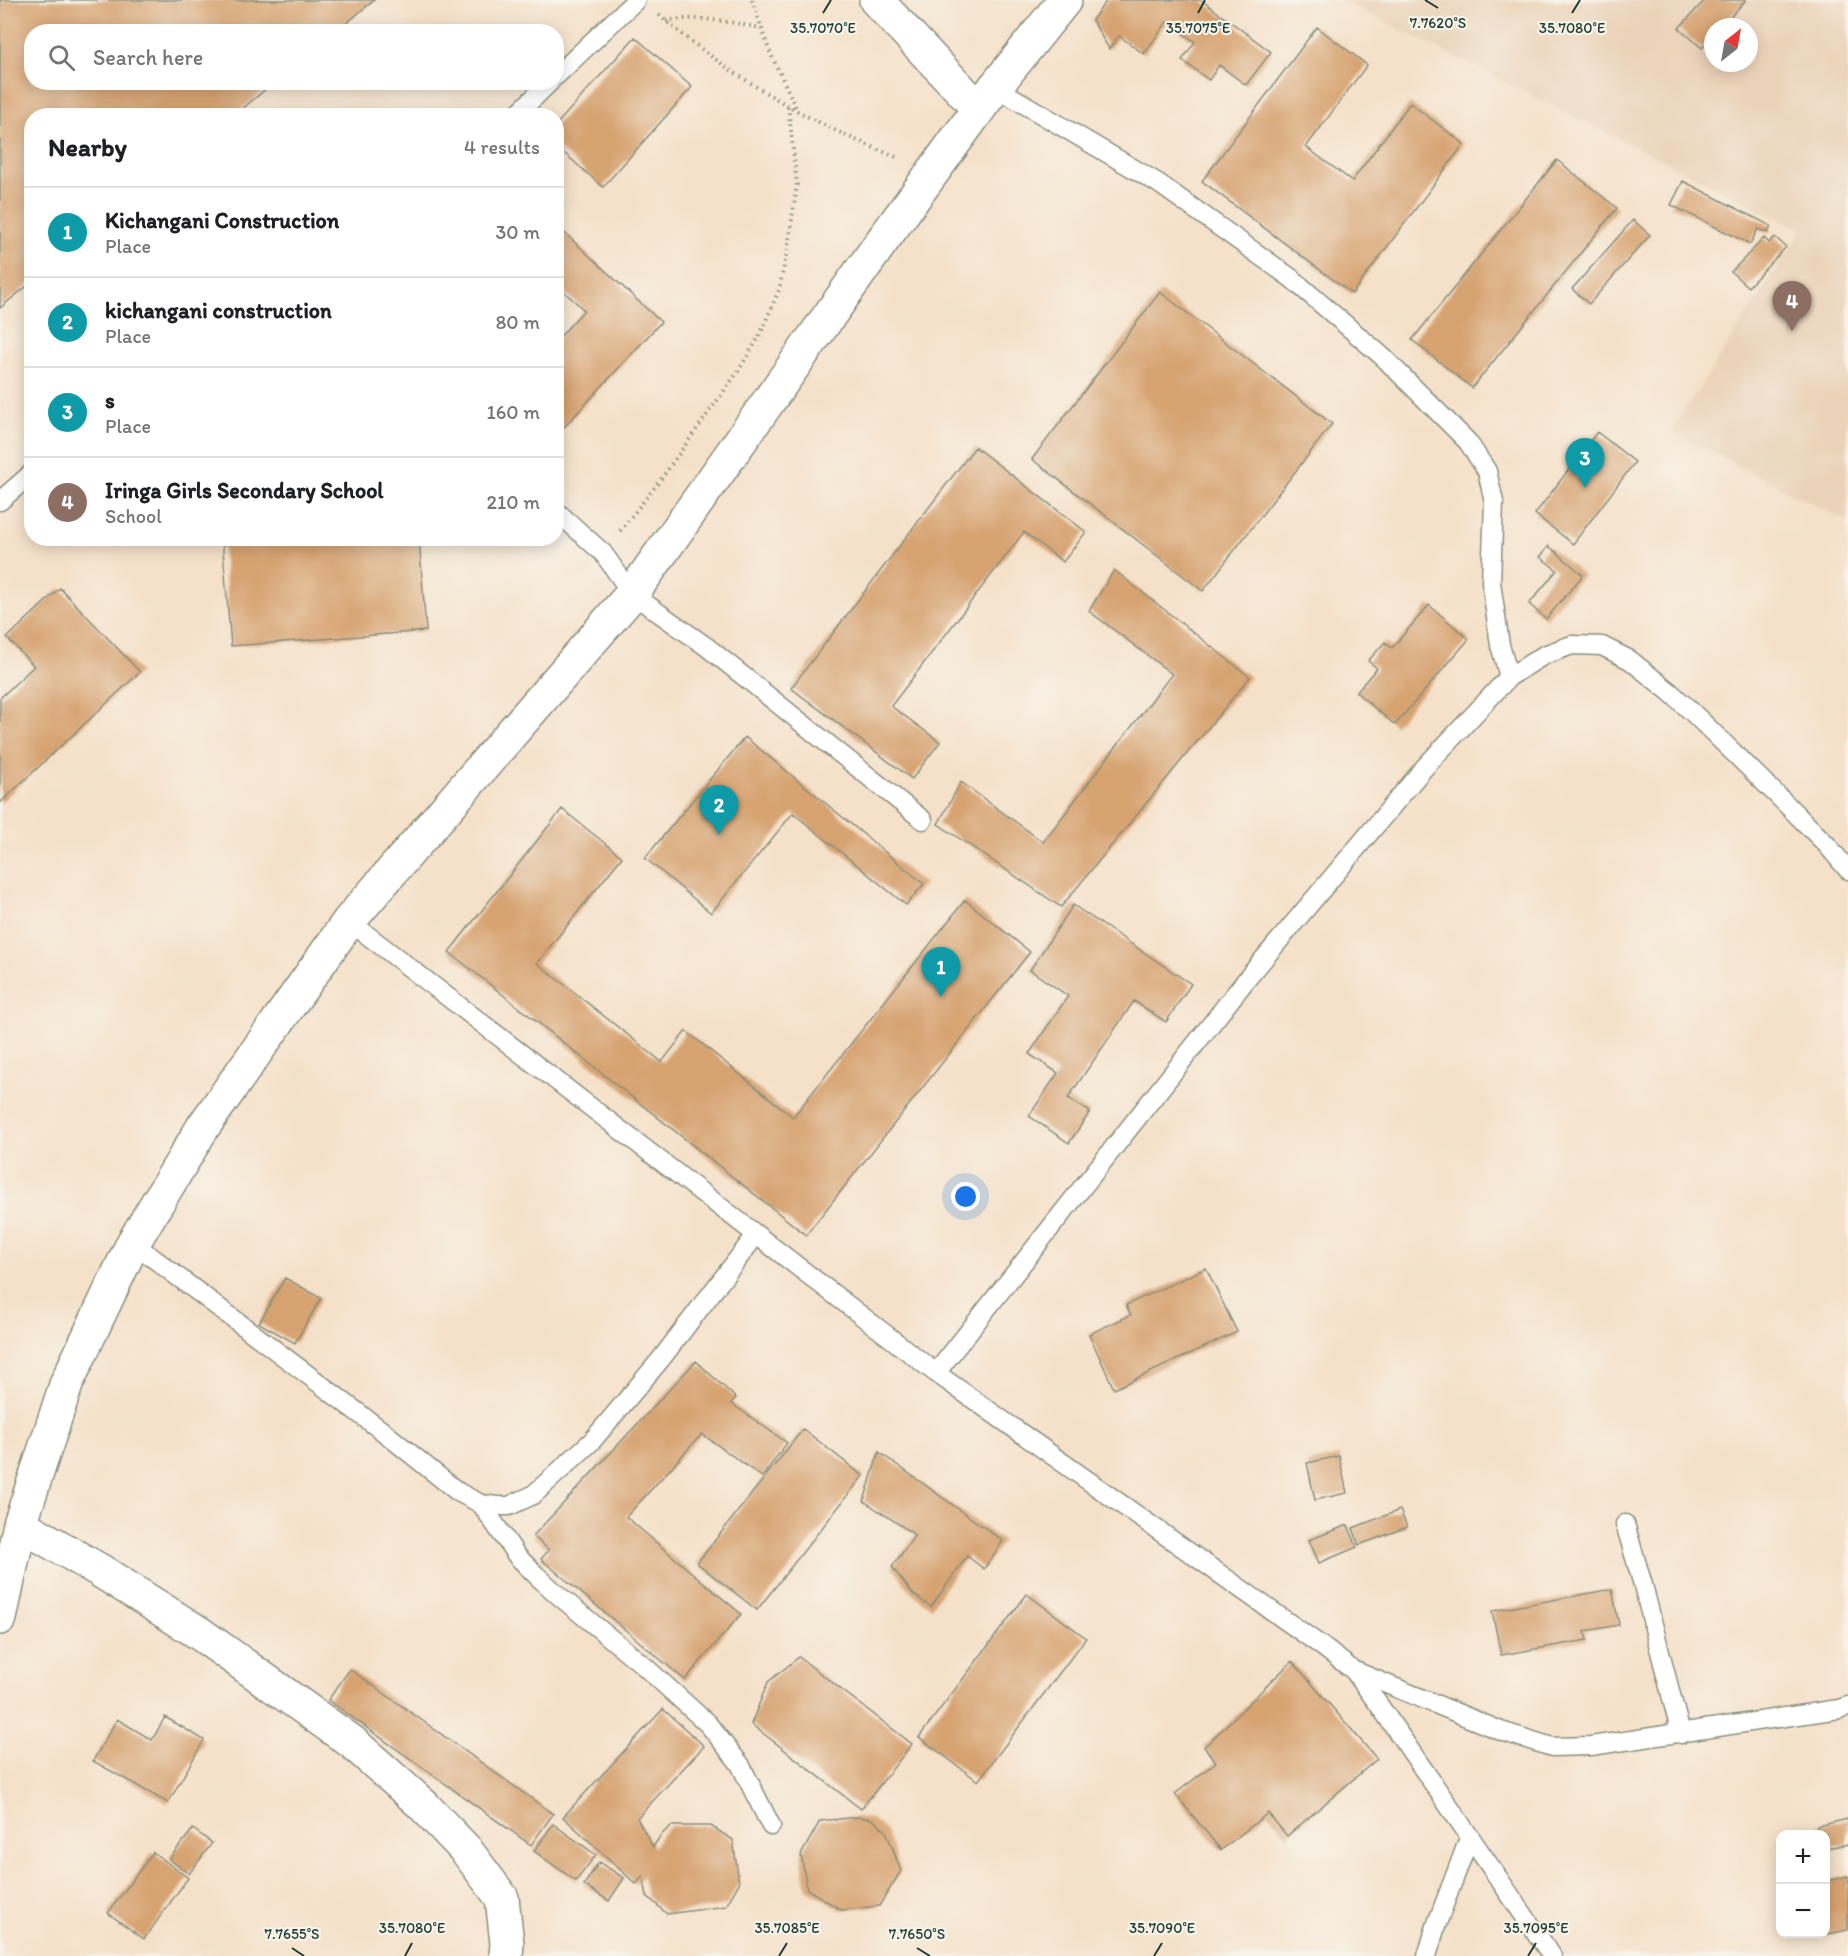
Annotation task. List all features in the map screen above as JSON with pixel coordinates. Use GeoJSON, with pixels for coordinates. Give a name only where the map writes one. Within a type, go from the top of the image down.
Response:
{"type":"FeatureCollection","features":[{"type":"Feature","properties":{"kind":"street"},"geometry":{"type":"LineString","coordinates":[[876,0],[987,98]]}},
{"type":"Feature","properties":{"kind":"street"},"geometry":{"type":"LineString","coordinates":[[0,1618],[20,1524],[68,1382],[133,1243],[203,1127],[349,921],[632,594],[880,244],[987,98],[1065,0]]}},
{"type":"Feature","properties":{"kind":"street"},"geometry":{"type":"LineString","coordinates":[[20,1524],[199,1633],[352,1742],[423,1805],[466,1850],[502,1898],[507,1956]]}},
{"type":"Feature","properties":{"kind":"lane"},"geometry":{"type":"LineString","coordinates":[[564,68],[636,0]]}},
{"type":"Feature","properties":{"kind":"lane"},"geometry":{"type":"LineString","coordinates":[[523,108],[542,90]]}},
{"type":"Feature","properties":{"kind":"lane"},"geometry":{"type":"LineString","coordinates":[[987,98],[1158,183],[1290,278],[1383,357],[1468,442],[1487,471],[1494,502],[1491,582],[1500,645],[1509,677]]}},
{"type":"Feature","properties":{"kind":"lane"},"geometry":{"type":"LineString","coordinates":[[0,501],[24,480]]}},
{"type":"Feature","properties":{"kind":"lane"},"geometry":{"type":"LineString","coordinates":[[564,518],[603,553],[632,594],[707,647],[922,820]]}},
{"type":"Feature","properties":{"kind":"lane"},"geometry":{"type":"LineString","coordinates":[[936,1373],[1253,971],[1424,768],[1509,677],[1544,655],[1572,645],[1602,646],[1630,660],[1670,692],[1779,795],[1848,870]]}},
{"type":"Feature","properties":{"kind":"lane"},"geometry":{"type":"LineString","coordinates":[[349,921],[936,1373],[1258,1600],[1354,1671],[1501,1731],[1552,1747],[1591,1746],[1681,1734],[1848,1706]]}},
{"type":"Feature","properties":{"kind":"lane"},"geometry":{"type":"LineString","coordinates":[[133,1243],[385,1433],[458,1492],[481,1504],[509,1506],[533,1495],[592,1441],[668,1350],[756,1234]]}},
{"type":"Feature","properties":{"kind":"lane"},"geometry":{"type":"LineString","coordinates":[[481,1504],[517,1556],[536,1575],[708,1724],[740,1764],[771,1826]]}},
{"type":"Feature","properties":{"kind":"lane"},"geometry":{"type":"LineString","coordinates":[[1625,1524],[1681,1734]]}},
{"type":"Feature","properties":{"kind":"lane"},"geometry":{"type":"LineString","coordinates":[[1354,1671],[1552,1956]]}},
{"type":"Feature","properties":{"kind":"lane"},"geometry":{"type":"LineString","coordinates":[[1427,1956],[1470,1836]]}},
{"type":"Feature","properties":{"kind":"path"},"geometry":{"type":"LineString","coordinates":[[752,0],[778,72],[797,110]]}},
{"type":"Feature","properties":{"kind":"path"},"geometry":{"type":"LineString","coordinates":[[657,14],[735,74],[797,110],[874,148],[910,162],[937,168]]}},
{"type":"Feature","properties":{"kind":"path"},"geometry":{"type":"LineString","coordinates":[[666,21],[689,18],[720,20],[762,28]]}},
{"type":"Feature","properties":{"kind":"path"},"geometry":{"type":"LineString","coordinates":[[603,553],[658,483],[737,373],[759,337],[779,290],[797,184],[788,105]]}},
{"type":"Feature","properties":{"kind":"shaded area"},"geometry":{"type":"Polygon","coordinates":[[[1341,0],[1848,0],[1848,522],[1671,431],[1802,230],[1341,0]]]}},
{"type":"Feature","properties":{"kind":"building"},"geometry":{"type":"Polygon","coordinates":[[[0,0],[374,0],[346,24],[24,24],[24,90],[265,90],[243,108],[24,108],[24,288],[0,308],[0,0]]]}},
{"type":"Feature","properties":{"kind":"building"},"geometry":{"type":"Polygon","coordinates":[[[1107,0],[1201,0],[1271,52],[1246,85],[1219,65],[1209,80],[1182,60],[1195,42],[1167,22],[1144,54],[1119,36],[1109,49],[1092,20],[1107,0]]]}},
{"type":"Feature","properties":{"kind":"building"},"geometry":{"type":"Polygon","coordinates":[[[1705,0],[1746,0],[1729,18],[1704,18],[1704,46],[1702,48],[1679,28],[1705,0]]]}},
{"type":"Feature","properties":{"kind":"building"},"geometry":{"type":"Polygon","coordinates":[[[1317,27],[1367,65],[1306,147],[1352,181],[1410,103],[1464,144],[1352,294],[1202,181],[1317,27]]]}},
{"type":"Feature","properties":{"kind":"building"},"geometry":{"type":"Polygon","coordinates":[[[635,37],[692,87],[603,187],[564,153],[564,116],[635,37]]]}},
{"type":"Feature","properties":{"kind":"building"},"geometry":{"type":"Polygon","coordinates":[[[1557,160],[1617,208],[1472,388],[1412,340],[1557,160]]]}},
{"type":"Feature","properties":{"kind":"building"},"geometry":{"type":"Polygon","coordinates":[[[1683,181],[1771,226],[1768,233],[1758,229],[1750,244],[1671,205],[1683,181]]]}},
{"type":"Feature","properties":{"kind":"building"},"geometry":{"type":"Polygon","coordinates":[[[1633,220],[1650,235],[1589,304],[1572,289],[1633,220]]]}},
{"type":"Feature","properties":{"kind":"building"},"geometry":{"type":"Polygon","coordinates":[[[564,232],[661,322],[564,427],[564,332],[584,310],[564,291],[564,232]]]}},
{"type":"Feature","properties":{"kind":"building"},"geometry":{"type":"Polygon","coordinates":[[[1775,237],[1786,247],[1748,287],[1731,272],[1764,238],[1769,243],[1775,237]]]}},
{"type":"Feature","properties":{"kind":"building"},"geometry":{"type":"Polygon","coordinates":[[[1160,292],[1332,424],[1203,591],[1032,459],[1160,292]]]}},
{"type":"Feature","properties":{"kind":"building"},"geometry":{"type":"Polygon","coordinates":[[[1597,432],[1635,462],[1573,544],[1535,514],[1597,432]]]}},
{"type":"Feature","properties":{"kind":"building"},"geometry":{"type":"Polygon","coordinates":[[[975,447],[1086,532],[1063,562],[1024,532],[891,706],[940,742],[912,779],[791,688],[975,447]]]}},
{"type":"Feature","properties":{"kind":"building"},"geometry":{"type":"Polygon","coordinates":[[[223,546],[420,546],[426,631],[231,646],[223,546]]]}},
{"type":"Feature","properties":{"kind":"building"},"geometry":{"type":"Polygon","coordinates":[[[1549,546],[1583,575],[1546,619],[1529,604],[1557,570],[1540,557],[1549,546]]]}},
{"type":"Feature","properties":{"kind":"building"},"geometry":{"type":"Polygon","coordinates":[[[1114,570],[1250,677],[1061,907],[938,824],[961,782],[1043,842],[1172,674],[1089,611],[1114,570]]]}},
{"type":"Feature","properties":{"kind":"building"},"geometry":{"type":"Polygon","coordinates":[[[60,588],[140,672],[0,803],[0,698],[34,666],[7,638],[60,588]]]}},
{"type":"Feature","properties":{"kind":"building"},"geometry":{"type":"Polygon","coordinates":[[[1429,605],[1469,639],[1395,725],[1356,692],[1377,668],[1368,661],[1385,642],[1392,648],[1429,605]]]}},
{"type":"Feature","properties":{"kind":"building"},"geometry":{"type":"Polygon","coordinates":[[[745,737],[924,884],[906,905],[793,813],[711,913],[645,858],[745,737]]]}},
{"type":"Feature","properties":{"kind":"building"},"geometry":{"type":"Polygon","coordinates":[[[562,809],[622,857],[537,963],[662,1062],[686,1031],[793,1117],[965,900],[1030,952],[806,1235],[449,952],[562,809]]]}},
{"type":"Feature","properties":{"kind":"building"},"geometry":{"type":"Polygon","coordinates":[[[1073,905],[1191,984],[1166,1022],[1134,1001],[1068,1098],[1090,1112],[1069,1143],[1029,1116],[1058,1073],[1029,1054],[1068,996],[1030,970],[1073,905]]]}},
{"type":"Feature","properties":{"kind":"building"},"geometry":{"type":"Polygon","coordinates":[[[1206,1268],[1237,1332],[1114,1389],[1089,1334],[1131,1315],[1126,1305],[1206,1268]]]}},
{"type":"Feature","properties":{"kind":"building"},"geometry":{"type":"Polygon","coordinates":[[[285,1278],[321,1298],[295,1343],[259,1323],[285,1278]]]}},
{"type":"Feature","properties":{"kind":"building"},"geometry":{"type":"Polygon","coordinates":[[[696,1361],[736,1398],[731,1403],[787,1443],[762,1477],[702,1434],[626,1517],[741,1614],[685,1680],[541,1559],[549,1550],[533,1536],[696,1361]]]}},
{"type":"Feature","properties":{"kind":"building"},"geometry":{"type":"Polygon","coordinates":[[[803,1429],[863,1476],[757,1610],[697,1563],[803,1429]]]}},
{"type":"Feature","properties":{"kind":"building"},"geometry":{"type":"Polygon","coordinates":[[[879,1452],[1003,1541],[984,1569],[967,1556],[931,1607],[913,1594],[892,1567],[915,1535],[864,1501],[879,1452]]]}},
{"type":"Feature","properties":{"kind":"building"},"geometry":{"type":"Polygon","coordinates":[[[1339,1456],[1347,1493],[1315,1500],[1307,1463],[1339,1456]]]}},
{"type":"Feature","properties":{"kind":"building"},"geometry":{"type":"Polygon","coordinates":[[[1400,1510],[1407,1527],[1359,1545],[1353,1528],[1400,1510]]]}},
{"type":"Feature","properties":{"kind":"building"},"geometry":{"type":"Polygon","coordinates":[[[1348,1525],[1357,1547],[1319,1563],[1309,1540],[1348,1525]]]}},
{"type":"Feature","properties":{"kind":"building"},"geometry":{"type":"Polygon","coordinates":[[[1612,1589],[1619,1625],[1585,1631],[1587,1640],[1501,1655],[1492,1611],[1612,1589]]]}},
{"type":"Feature","properties":{"kind":"building"},"geometry":{"type":"Polygon","coordinates":[[[1027,1594],[1086,1638],[978,1781],[919,1737],[1027,1594]]]}},
{"type":"Feature","properties":{"kind":"building"},"geometry":{"type":"Polygon","coordinates":[[[799,1657],[912,1744],[861,1809],[751,1724],[768,1682],[799,1657]]]}},
{"type":"Feature","properties":{"kind":"building"},"geometry":{"type":"Polygon","coordinates":[[[1292,1661],[1377,1759],[1287,1836],[1268,1813],[1221,1850],[1175,1794],[1216,1762],[1204,1747],[1292,1661]]]}},
{"type":"Feature","properties":{"kind":"building"},"geometry":{"type":"Polygon","coordinates":[[[350,1669],[553,1814],[531,1845],[328,1700],[350,1669]]]}},
{"type":"Feature","properties":{"kind":"building"},"geometry":{"type":"Polygon","coordinates":[[[663,1709],[704,1746],[637,1818],[653,1847],[671,1826],[711,1826],[733,1840],[739,1883],[726,1906],[667,1914],[647,1896],[643,1876],[636,1884],[563,1817],[663,1709]]]}},
{"type":"Feature","properties":{"kind":"building"},"geometry":{"type":"Polygon","coordinates":[[[165,1717],[204,1740],[168,1803],[93,1761],[117,1719],[152,1740],[165,1717]]]}},
{"type":"Feature","properties":{"kind":"building"},"geometry":{"type":"Polygon","coordinates":[[[857,1817],[872,1819],[886,1831],[901,1871],[879,1906],[841,1910],[807,1889],[801,1855],[820,1821],[857,1817]]]}},
{"type":"Feature","properties":{"kind":"building"},"geometry":{"type":"Polygon","coordinates":[[[1848,1819],[1848,1844],[1830,1847],[1830,1830],[1818,1830],[1817,1826],[1848,1819]]]}},
{"type":"Feature","properties":{"kind":"building"},"geometry":{"type":"Polygon","coordinates":[[[553,1824],[596,1855],[576,1881],[534,1851],[553,1824]]]}},
{"type":"Feature","properties":{"kind":"building"},"geometry":{"type":"Polygon","coordinates":[[[193,1829],[212,1843],[189,1874],[169,1859],[193,1829]]]}},
{"type":"Feature","properties":{"kind":"building"},"geometry":{"type":"Polygon","coordinates":[[[153,1852],[188,1878],[144,1939],[108,1913],[153,1852]]]}},
{"type":"Feature","properties":{"kind":"building"},"geometry":{"type":"Polygon","coordinates":[[[599,1862],[624,1878],[609,1901],[584,1885],[599,1862]]]}},
{"type":"Feature","properties":{"kind":"building"},"geometry":{"type":"Polygon","coordinates":[[[1848,1876],[1848,1930],[1830,1934],[1830,1884],[1830,1880],[1848,1876]]]}},
{"type":"Feature","properties":{"kind":"place","name":"Iringa Girls Secondary School"},"geometry":{"type":"Point","coordinates":[1792,331]}},
{"type":"Feature","properties":{"kind":"place","name":"s"},"geometry":{"type":"Point","coordinates":[1585,488]}},
{"type":"Feature","properties":{"kind":"place","name":"kichangani construction"},"geometry":{"type":"Point","coordinates":[719,835]}},
{"type":"Feature","properties":{"kind":"place","name":"Kichangani Construction"},"geometry":{"type":"Point","coordinates":[941,997]}}]}
